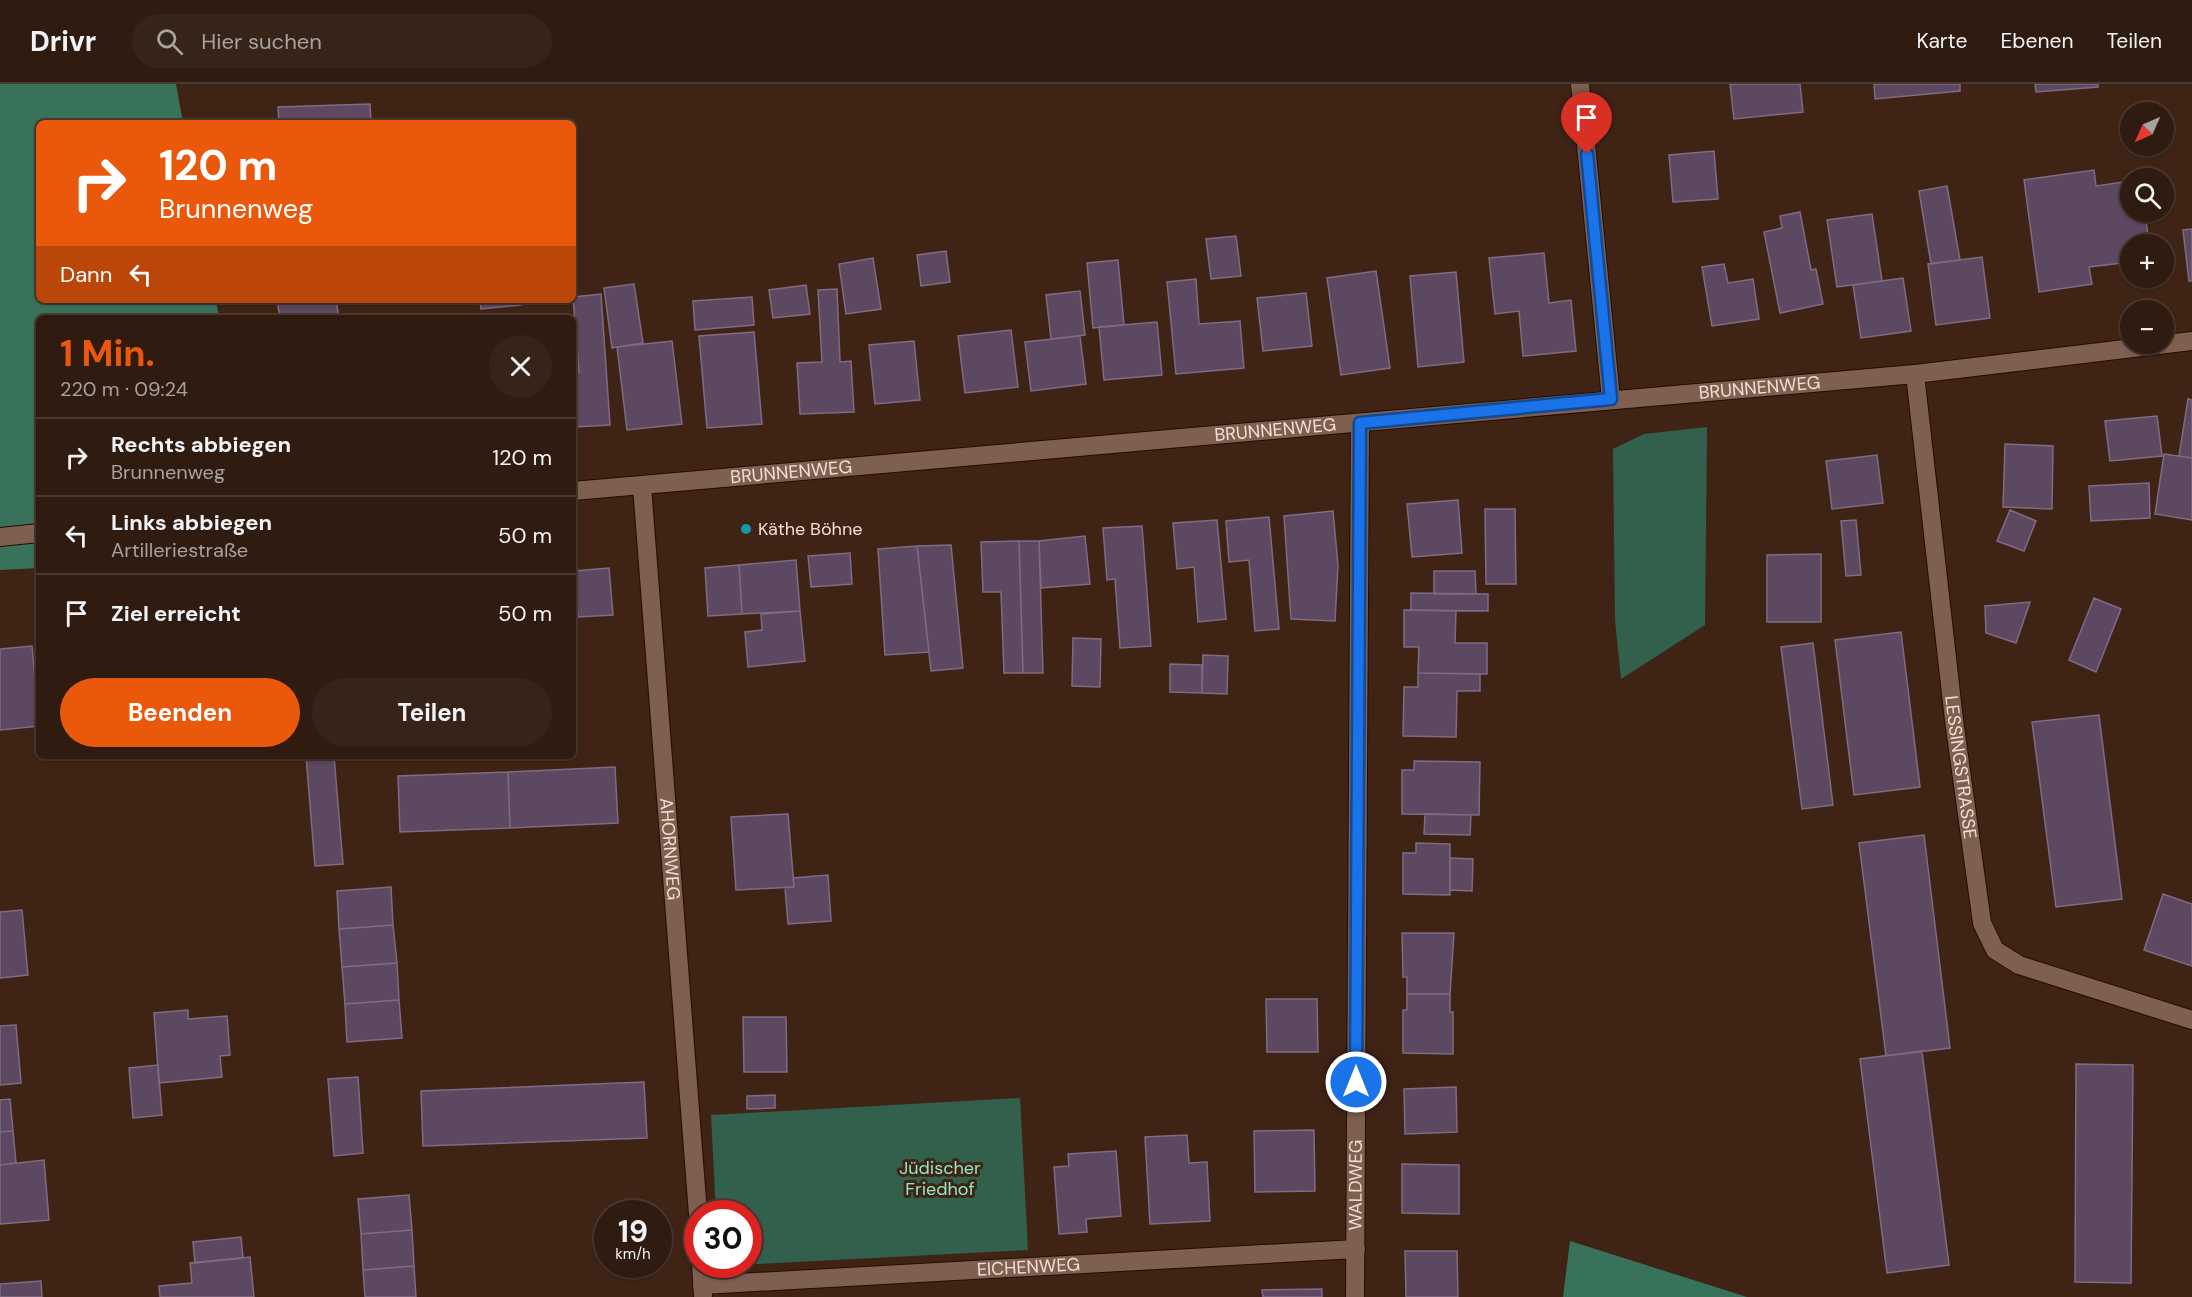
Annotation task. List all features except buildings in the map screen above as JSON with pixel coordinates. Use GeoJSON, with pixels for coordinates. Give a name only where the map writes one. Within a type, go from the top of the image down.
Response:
{"type":"FeatureCollection","features":[{"type":"Feature","properties":{"kind":"street"},"geometry":{"type":"LineString","coordinates":[[1580,84],[1611,399]]}},
{"type":"Feature","properties":{"kind":"street","name":"BRUNNENWEG"},"geometry":{"type":"LineString","coordinates":[[576,491],[1915,374],[2192,341]]}},
{"type":"Feature","properties":{"kind":"street","name":"LESSINGSTRASSE"},"geometry":{"type":"LineString","coordinates":[[1915,374],[1954,720],[1982,923],[1995,950],[2019,965],[2192,1020]]}},
{"type":"Feature","properties":{"kind":"street","name":"WALDWEG"},"geometry":{"type":"LineString","coordinates":[[1355,1297],[1360,423]]}},
{"type":"Feature","properties":{"kind":"street","name":"AHORNWEG"},"geometry":{"type":"LineString","coordinates":[[642,486],[697,1200]]}},
{"type":"Feature","properties":{"kind":"street"},"geometry":{"type":"LineString","coordinates":[[0,537],[36,533]]}},
{"type":"Feature","properties":{"kind":"street","name":"EICHENWEG"},"geometry":{"type":"LineString","coordinates":[[703,1291],[1356,1249]]}},
{"type":"Feature","properties":{"kind":"green space"},"geometry":{"type":"Polygon","coordinates":[[[0,84],[176,84],[182,120],[36,120],[36,303],[216,303],[218,315],[36,315],[36,568],[0,570],[0,84]]]}},
{"type":"Feature","properties":{"kind":"green space"},"geometry":{"type":"Polygon","coordinates":[[[1707,427],[1705,625],[1621,679],[1615,620],[1613,449],[1644,434],[1707,427]]]}},
{"type":"Feature","properties":{"kind":"green space","name":"Jüdischer Friedhof"},"geometry":{"type":"Polygon","coordinates":[[[1020,1098],[1028,1250],[762,1264],[762,1200],[715,1200],[711,1115],[1020,1098]]]}},
{"type":"Feature","properties":{"kind":"green space"},"geometry":{"type":"Polygon","coordinates":[[[1570,1241],[1747,1297],[1563,1297],[1570,1241]]]}},
{"type":"Feature","properties":{"kind":"place","name":"Käthe Böhne"},"geometry":{"type":"Point","coordinates":[746,529]}},
{"type":"Feature","properties":{"kind":"route"},"geometry":{"type":"LineString","coordinates":[[1356,1082],[1360,423],[1611,399],[1587,154]]}}]}
